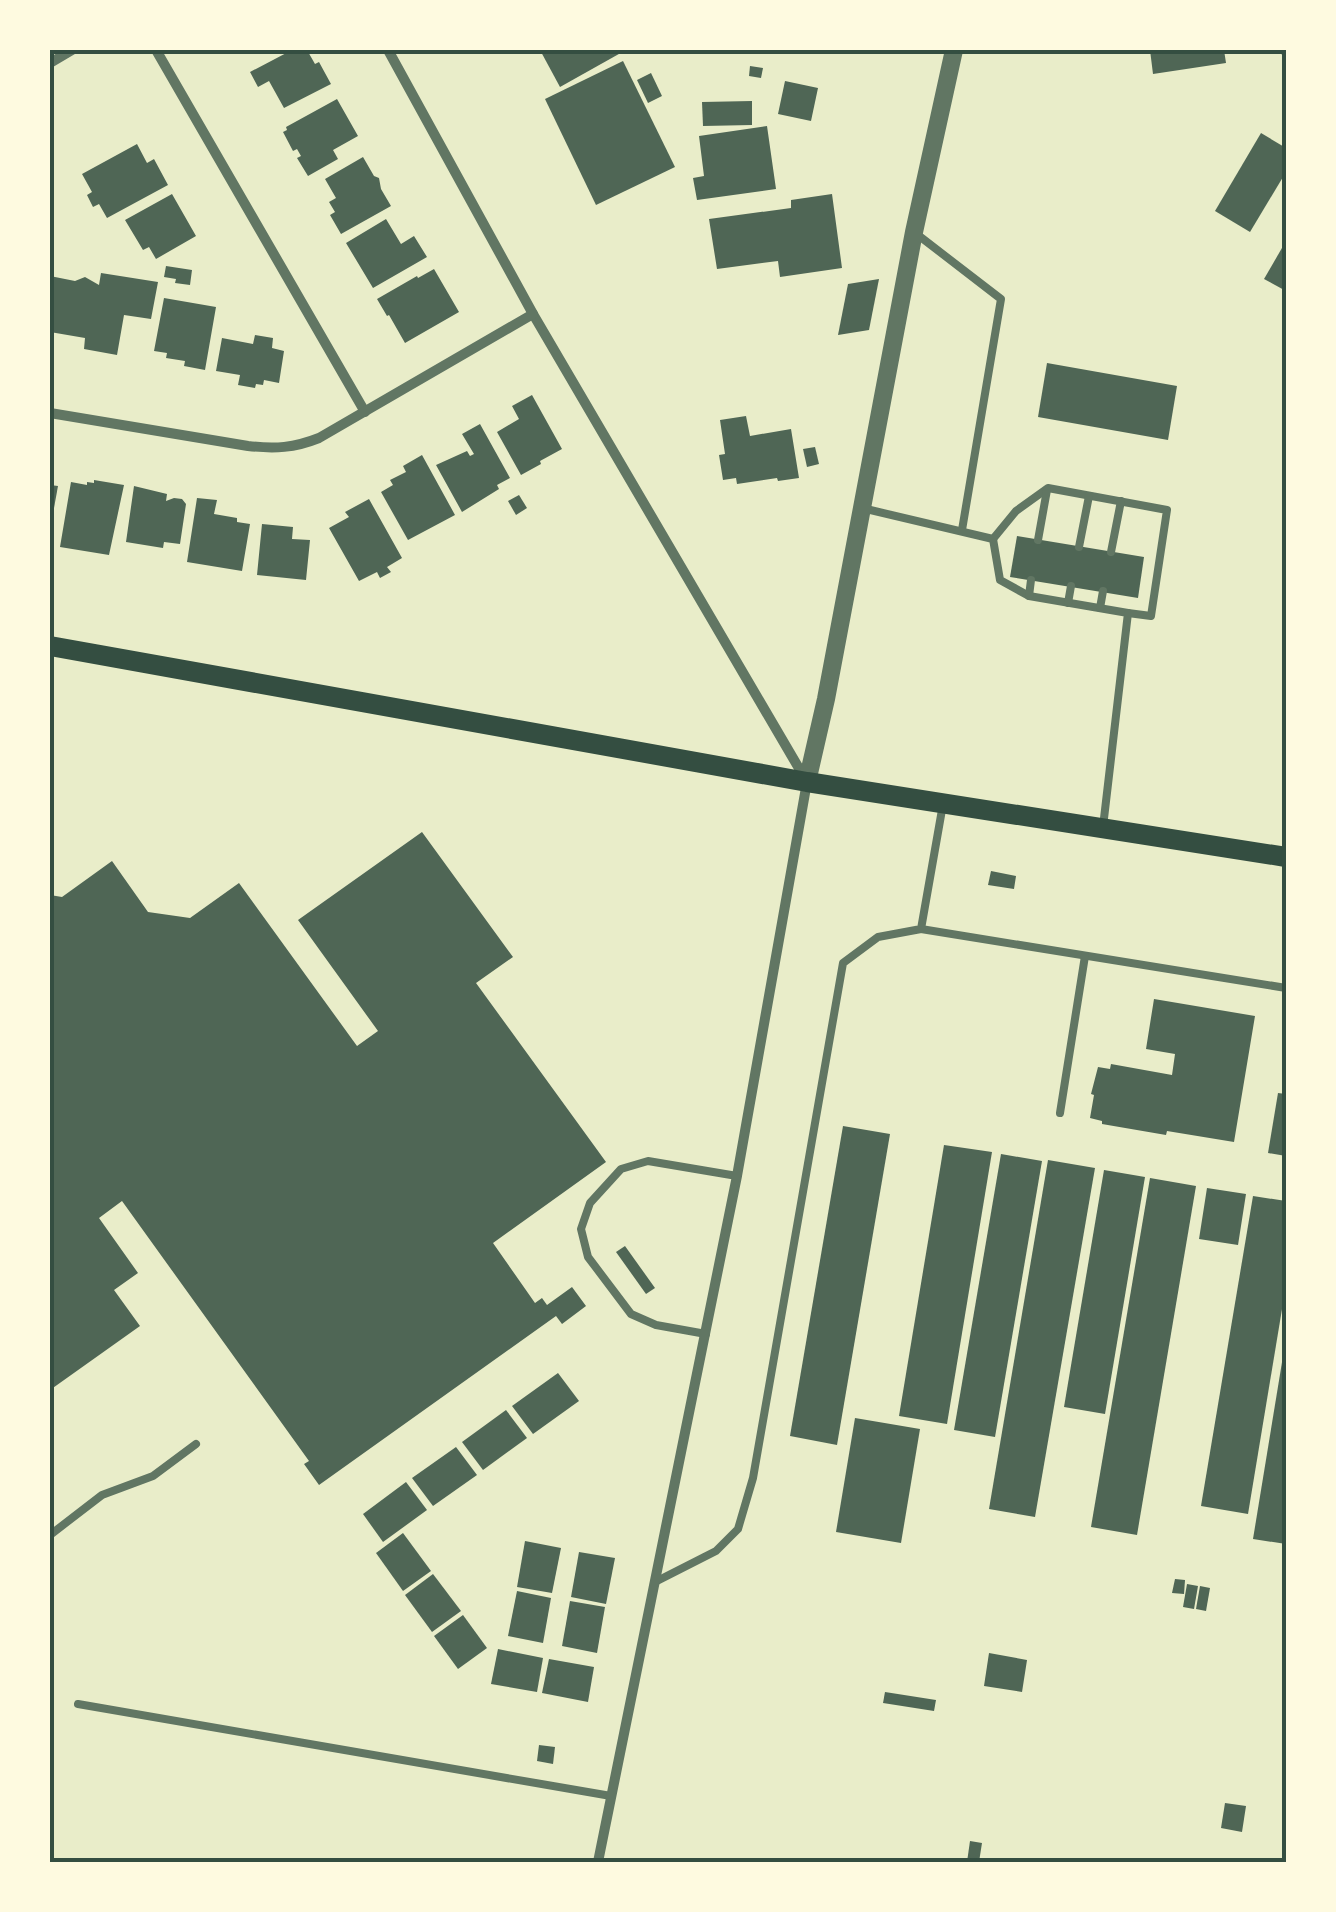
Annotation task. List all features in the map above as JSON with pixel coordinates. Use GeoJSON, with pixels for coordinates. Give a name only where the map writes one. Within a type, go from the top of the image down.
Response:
{"type":"FeatureCollection","features":[{"type":"Feature","properties":{"kind":"main road"},"geometry":{"type":"LineString","coordinates":[[50,646],[807,782],[1286,857]]}},
{"type":"Feature","properties":{"kind":"street"},"geometry":{"type":"LineString","coordinates":[[50,62],[72,50]]}},
{"type":"Feature","properties":{"kind":"street"},"geometry":{"type":"LineString","coordinates":[[156,50],[365,412]]}},
{"type":"Feature","properties":{"kind":"street"},"geometry":{"type":"LineString","coordinates":[[388,50],[533,314],[807,782]]}},
{"type":"Feature","properties":{"kind":"street"},"geometry":{"type":"LineString","coordinates":[[598,1862],[706,1334],[807,782],[914,232],[954,50]]}},
{"type":"Feature","properties":{"kind":"street"},"geometry":{"type":"LineString","coordinates":[[50,413],[274,448],[297,446],[319,438],[533,314]]}},
{"type":"Feature","properties":{"kind":"lane"},"geometry":{"type":"LineString","coordinates":[[914,232],[1001,299],[962,530]]}},
{"type":"Feature","properties":{"kind":"lane"},"geometry":{"type":"LineString","coordinates":[[1038,540],[1048,488]]}},
{"type":"Feature","properties":{"kind":"lane"},"geometry":{"type":"LineString","coordinates":[[1048,488],[1167,510],[1150,616],[1029,596],[1000,580],[993,539],[1016,511],[1048,488]]}},
{"type":"Feature","properties":{"kind":"lane"},"geometry":{"type":"LineString","coordinates":[[1079,547],[1089,496]]}},
{"type":"Feature","properties":{"kind":"lane"},"geometry":{"type":"LineString","coordinates":[[1111,552],[1121,502]]}},
{"type":"Feature","properties":{"kind":"lane"},"geometry":{"type":"LineString","coordinates":[[862,508],[993,539]]}},
{"type":"Feature","properties":{"kind":"lane"},"geometry":{"type":"LineString","coordinates":[[1029,596],[1032,580]]}},
{"type":"Feature","properties":{"kind":"lane"},"geometry":{"type":"LineString","coordinates":[[1068,602],[1071,586]]}},
{"type":"Feature","properties":{"kind":"lane"},"geometry":{"type":"LineString","coordinates":[[1100,608],[1103,592]]}},
{"type":"Feature","properties":{"kind":"lane"},"geometry":{"type":"LineString","coordinates":[[1103,827],[1128,612]]}},
{"type":"Feature","properties":{"kind":"lane"},"geometry":{"type":"LineString","coordinates":[[921,929],[944,802]]}},
{"type":"Feature","properties":{"kind":"lane"},"geometry":{"type":"LineString","coordinates":[[655,1582],[716,1551],[738,1529],[753,1478],[843,963],[878,937],[921,929],[1286,988]]}},
{"type":"Feature","properties":{"kind":"lane"},"geometry":{"type":"LineString","coordinates":[[1060,1113],[1086,956]]}},
{"type":"Feature","properties":{"kind":"lane"},"geometry":{"type":"LineString","coordinates":[[706,1334],[656,1325],[632,1314],[588,1257],[580,1229],[590,1203],[620,1169],[648,1162],[736,1176]]}},
{"type":"Feature","properties":{"kind":"lane"},"geometry":{"type":"LineString","coordinates":[[50,1535],[102,1495],[153,1476],[196,1444]]}},
{"type":"Feature","properties":{"kind":"lane"},"geometry":{"type":"LineString","coordinates":[[78,1704],[611,1796]]}},
{"type":"Feature","properties":{"kind":"building"},"geometry":{"type":"Polygon","coordinates":[[[292,50],[307,50],[331,84],[284,108],[269,81],[258,87],[250,72],[292,50]]]}},
{"type":"Feature","properties":{"kind":"building"},"geometry":{"type":"Polygon","coordinates":[[[540,50],[626,50],[560,87],[540,50]]]}},
{"type":"Feature","properties":{"kind":"building"},"geometry":{"type":"Polygon","coordinates":[[[1150,50],[1224,50],[1226,63],[1153,74],[1150,50]]]}},
{"type":"Feature","properties":{"kind":"building"},"geometry":{"type":"Polygon","coordinates":[[[623,61],[675,167],[596,205],[545,99],[623,61]]]}},
{"type":"Feature","properties":{"kind":"building"},"geometry":{"type":"Polygon","coordinates":[[[750,66],[763,68],[761,78],[749,76],[750,66]]]}},
{"type":"Feature","properties":{"kind":"building"},"geometry":{"type":"Polygon","coordinates":[[[651,73],[662,96],[648,103],[637,80],[651,73]]]}},
{"type":"Feature","properties":{"kind":"building"},"geometry":{"type":"Polygon","coordinates":[[[785,81],[818,88],[811,121],[778,114],[785,81]]]}},
{"type":"Feature","properties":{"kind":"building"},"geometry":{"type":"Polygon","coordinates":[[[337,99],[358,136],[333,150],[338,159],[308,176],[297,158],[301,156],[297,149],[293,151],[283,132],[337,99]]]}},
{"type":"Feature","properties":{"kind":"building"},"geometry":{"type":"Polygon","coordinates":[[[752,101],[752,125],[703,126],[702,102],[752,101]]]}},
{"type":"Feature","properties":{"kind":"building"},"geometry":{"type":"Polygon","coordinates":[[[767,126],[776,189],[697,200],[693,178],[704,176],[699,136],[767,126]]]}},
{"type":"Feature","properties":{"kind":"building"},"geometry":{"type":"Polygon","coordinates":[[[1261,133],[1286,148],[1286,172],[1250,232],[1215,211],[1261,133]]]}},
{"type":"Feature","properties":{"kind":"building"},"geometry":{"type":"Polygon","coordinates":[[[137,144],[147,163],[154,159],[168,185],[107,218],[99,204],[93,207],[87,195],[92,192],[82,174],[137,144]]]}},
{"type":"Feature","properties":{"kind":"building"},"geometry":{"type":"Polygon","coordinates":[[[363,157],[379,178],[391,206],[341,234],[330,215],[335,212],[329,202],[336,198],[325,179],[363,157]]]}},
{"type":"Feature","properties":{"kind":"building"},"geometry":{"type":"Polygon","coordinates":[[[172,194],[196,236],[156,259],[149,247],[143,250],[125,220],[172,194]]]}},
{"type":"Feature","properties":{"kind":"building"},"geometry":{"type":"Polygon","coordinates":[[[832,194],[842,268],[780,277],[778,261],[717,269],[709,219],[791,208],[791,200],[832,194]]]}},
{"type":"Feature","properties":{"kind":"building"},"geometry":{"type":"Polygon","coordinates":[[[386,219],[401,244],[414,236],[427,257],[373,288],[346,243],[386,219]]]}},
{"type":"Feature","properties":{"kind":"building"},"geometry":{"type":"Polygon","coordinates":[[[1286,241],[1286,291],[1264,279],[1286,241]]]}},
{"type":"Feature","properties":{"kind":"building"},"geometry":{"type":"Polygon","coordinates":[[[166,266],[192,270],[190,285],[164,277],[166,266]]]}},
{"type":"Feature","properties":{"kind":"building"},"geometry":{"type":"Polygon","coordinates":[[[434,269],[459,312],[405,343],[377,299],[434,269]]]}},
{"type":"Feature","properties":{"kind":"building"},"geometry":{"type":"Polygon","coordinates":[[[101,273],[158,282],[151,319],[124,315],[117,355],[84,349],[85,338],[50,332],[50,276],[75,281],[85,277],[99,285],[101,273]]]}},
{"type":"Feature","properties":{"kind":"building"},"geometry":{"type":"Polygon","coordinates":[[[879,279],[869,330],[838,335],[848,284],[879,279]]]}},
{"type":"Feature","properties":{"kind":"building"},"geometry":{"type":"Polygon","coordinates":[[[164,298],[216,307],[205,370],[184,366],[185,361],[154,351],[164,298]]]}},
{"type":"Feature","properties":{"kind":"building"},"geometry":{"type":"Polygon","coordinates":[[[255,335],[273,338],[272,348],[284,351],[279,383],[264,380],[263,385],[256,384],[255,388],[238,385],[240,375],[216,371],[222,338],[253,344],[255,335]]]}},
{"type":"Feature","properties":{"kind":"building"},"geometry":{"type":"Polygon","coordinates":[[[1047,363],[1177,386],[1168,440],[1038,417],[1047,363]]]}},
{"type":"Feature","properties":{"kind":"building"},"geometry":{"type":"Polygon","coordinates":[[[532,395],[562,449],[521,475],[497,432],[519,419],[512,406],[532,395]]]}},
{"type":"Feature","properties":{"kind":"building"},"geometry":{"type":"Polygon","coordinates":[[[746,416],[750,436],[791,429],[799,478],[737,484],[736,478],[723,480],[719,455],[725,454],[720,420],[746,416]]]}},
{"type":"Feature","properties":{"kind":"building"},"geometry":{"type":"Polygon","coordinates":[[[480,424],[510,478],[462,512],[436,465],[467,451],[470,456],[474,454],[462,434],[480,424]]]}},
{"type":"Feature","properties":{"kind":"building"},"geometry":{"type":"Polygon","coordinates":[[[815,447],[819,464],[807,467],[803,449],[815,447]]]}},
{"type":"Feature","properties":{"kind":"building"},"geometry":{"type":"Polygon","coordinates":[[[422,455],[455,515],[408,540],[381,492],[393,485],[390,480],[406,472],[403,466],[422,455]]]}},
{"type":"Feature","properties":{"kind":"building"},"geometry":{"type":"Polygon","coordinates":[[[94,480],[124,485],[109,555],[60,547],[71,482],[87,485],[94,480]]]}},
{"type":"Feature","properties":{"kind":"building"},"geometry":{"type":"Polygon","coordinates":[[[50,485],[58,486],[52,519],[50,518],[50,485]]]}},
{"type":"Feature","properties":{"kind":"building"},"geometry":{"type":"Polygon","coordinates":[[[134,486],[167,494],[166,501],[182,499],[186,504],[180,544],[164,542],[163,548],[126,542],[134,486]]]}},
{"type":"Feature","properties":{"kind":"building"},"geometry":{"type":"Polygon","coordinates":[[[519,495],[527,508],[516,515],[508,501],[519,495]]]}},
{"type":"Feature","properties":{"kind":"building"},"geometry":{"type":"Polygon","coordinates":[[[197,498],[217,500],[214,514],[250,524],[242,571],[187,562],[197,498]]]}},
{"type":"Feature","properties":{"kind":"building"},"geometry":{"type":"Polygon","coordinates":[[[369,499],[402,558],[387,567],[391,572],[380,578],[377,572],[359,581],[329,528],[349,517],[345,512],[369,499]]]}},
{"type":"Feature","properties":{"kind":"building"},"geometry":{"type":"Polygon","coordinates":[[[262,524],[293,527],[292,539],[310,540],[306,580],[257,575],[262,524]]]}},
{"type":"Feature","properties":{"kind":"building"},"geometry":{"type":"Polygon","coordinates":[[[1017,536],[1144,557],[1138,598],[1010,577],[1017,536]]]}},
{"type":"Feature","properties":{"kind":"building"},"geometry":{"type":"Polygon","coordinates":[[[422,832],[513,957],[476,983],[606,1162],[493,1243],[535,1303],[542,1298],[547,1305],[572,1287],[586,1306],[562,1324],[556,1316],[319,1485],[304,1464],[309,1461],[122,1201],[99,1218],[138,1273],[114,1290],[140,1326],[50,1390],[50,895],[62,897],[112,861],[148,912],[190,918],[239,883],[357,1046],[378,1031],[298,920],[422,832]]]}},
{"type":"Feature","properties":{"kind":"building"},"geometry":{"type":"Polygon","coordinates":[[[991,871],[1016,876],[1014,889],[988,885],[991,871]]]}},
{"type":"Feature","properties":{"kind":"building"},"geometry":{"type":"Polygon","coordinates":[[[1154,999],[1255,1016],[1234,1142],[1167,1131],[1166,1135],[1102,1124],[1090,1118],[1098,1067],[1110,1069],[1111,1064],[1172,1075],[1175,1054],[1146,1049],[1154,999]]]}},
{"type":"Feature","properties":{"kind":"building"},"geometry":{"type":"Polygon","coordinates":[[[1278,1093],[1286,1094],[1286,1156],[1268,1153],[1278,1093]]]}},
{"type":"Feature","properties":{"kind":"building"},"geometry":{"type":"Polygon","coordinates":[[[843,1126],[890,1134],[837,1445],[790,1436],[843,1126]]]}},
{"type":"Feature","properties":{"kind":"building"},"geometry":{"type":"Polygon","coordinates":[[[944,1145],[992,1152],[947,1424],[899,1416],[944,1145]]]}},
{"type":"Feature","properties":{"kind":"building"},"geometry":{"type":"Polygon","coordinates":[[[1001,1154],[1042,1161],[995,1437],[954,1430],[1001,1154]]]}},
{"type":"Feature","properties":{"kind":"building"},"geometry":{"type":"Polygon","coordinates":[[[1048,1160],[1095,1168],[1035,1517],[989,1509],[1048,1160]]]}},
{"type":"Feature","properties":{"kind":"building"},"geometry":{"type":"Polygon","coordinates":[[[1104,1170],[1145,1177],[1105,1414],[1064,1407],[1104,1170]]]}},
{"type":"Feature","properties":{"kind":"building"},"geometry":{"type":"Polygon","coordinates":[[[1150,1178],[1196,1186],[1137,1535],[1091,1527],[1150,1178]]]}},
{"type":"Feature","properties":{"kind":"building"},"geometry":{"type":"Polygon","coordinates":[[[1207,1188],[1246,1194],[1238,1245],[1199,1239],[1207,1188]]]}},
{"type":"Feature","properties":{"kind":"building"},"geometry":{"type":"Polygon","coordinates":[[[1253,1196],[1286,1201],[1286,1285],[1248,1514],[1201,1506],[1253,1196]]]}},
{"type":"Feature","properties":{"kind":"building"},"geometry":{"type":"Polygon","coordinates":[[[625,1246],[655,1288],[646,1294],[616,1252],[625,1246]]]}},
{"type":"Feature","properties":{"kind":"building"},"geometry":{"type":"Polygon","coordinates":[[[1286,1350],[1286,1544],[1253,1539],[1286,1350]]]}},
{"type":"Feature","properties":{"kind":"building"},"geometry":{"type":"Polygon","coordinates":[[[558,1373],[579,1401],[533,1434],[512,1406],[558,1373]]]}},
{"type":"Feature","properties":{"kind":"building"},"geometry":{"type":"Polygon","coordinates":[[[506,1410],[527,1438],[483,1470],[462,1442],[506,1410]]]}},
{"type":"Feature","properties":{"kind":"building"},"geometry":{"type":"Polygon","coordinates":[[[855,1418],[920,1429],[901,1543],[836,1532],[855,1418]]]}},
{"type":"Feature","properties":{"kind":"building"},"geometry":{"type":"Polygon","coordinates":[[[456,1447],[477,1475],[433,1506],[412,1478],[456,1447]]]}},
{"type":"Feature","properties":{"kind":"building"},"geometry":{"type":"Polygon","coordinates":[[[406,1482],[427,1510],[383,1542],[363,1514],[406,1482]]]}},
{"type":"Feature","properties":{"kind":"building"},"geometry":{"type":"Polygon","coordinates":[[[403,1533],[431,1571],[403,1591],[376,1553],[403,1533]]]}},
{"type":"Feature","properties":{"kind":"building"},"geometry":{"type":"Polygon","coordinates":[[[525,1541],[561,1548],[552,1593],[517,1587],[525,1541]]]}},
{"type":"Feature","properties":{"kind":"building"},"geometry":{"type":"Polygon","coordinates":[[[579,1552],[615,1558],[606,1604],[571,1597],[579,1552]]]}},
{"type":"Feature","properties":{"kind":"building"},"geometry":{"type":"Polygon","coordinates":[[[433,1574],[461,1611],[432,1632],[405,1595],[433,1574]]]}},
{"type":"Feature","properties":{"kind":"building"},"geometry":{"type":"Polygon","coordinates":[[[1175,1579],[1185,1580],[1184,1594],[1172,1593],[1175,1579]]]}},
{"type":"Feature","properties":{"kind":"building"},"geometry":{"type":"Polygon","coordinates":[[[1187,1584],[1198,1586],[1194,1609],[1183,1607],[1187,1584]]]}},
{"type":"Feature","properties":{"kind":"building"},"geometry":{"type":"Polygon","coordinates":[[[1200,1586],[1210,1588],[1206,1611],[1196,1609],[1200,1586]]]}},
{"type":"Feature","properties":{"kind":"building"},"geometry":{"type":"Polygon","coordinates":[[[517,1591],[551,1598],[543,1643],[508,1636],[517,1591]]]}},
{"type":"Feature","properties":{"kind":"building"},"geometry":{"type":"Polygon","coordinates":[[[570,1601],[605,1607],[597,1653],[562,1646],[570,1601]]]}},
{"type":"Feature","properties":{"kind":"building"},"geometry":{"type":"Polygon","coordinates":[[[463,1615],[487,1648],[458,1669],[434,1636],[463,1615]]]}},
{"type":"Feature","properties":{"kind":"building"},"geometry":{"type":"Polygon","coordinates":[[[498,1649],[543,1658],[537,1692],[491,1684],[498,1649]]]}},
{"type":"Feature","properties":{"kind":"building"},"geometry":{"type":"Polygon","coordinates":[[[989,1653],[1027,1660],[1022,1692],[984,1686],[989,1653]]]}},
{"type":"Feature","properties":{"kind":"building"},"geometry":{"type":"Polygon","coordinates":[[[549,1659],[594,1667],[588,1702],[542,1693],[549,1659]]]}},
{"type":"Feature","properties":{"kind":"building"},"geometry":{"type":"Polygon","coordinates":[[[885,1692],[936,1700],[934,1711],[883,1703],[885,1692]]]}},
{"type":"Feature","properties":{"kind":"building"},"geometry":{"type":"Polygon","coordinates":[[[539,1745],[555,1747],[553,1764],[537,1761],[539,1745]]]}},
{"type":"Feature","properties":{"kind":"building"},"geometry":{"type":"Polygon","coordinates":[[[1225,1803],[1246,1806],[1242,1832],[1221,1828],[1225,1803]]]}},
{"type":"Feature","properties":{"kind":"building"},"geometry":{"type":"Polygon","coordinates":[[[970,1841],[982,1843],[979,1862],[967,1862],[970,1841]]]}}]}
